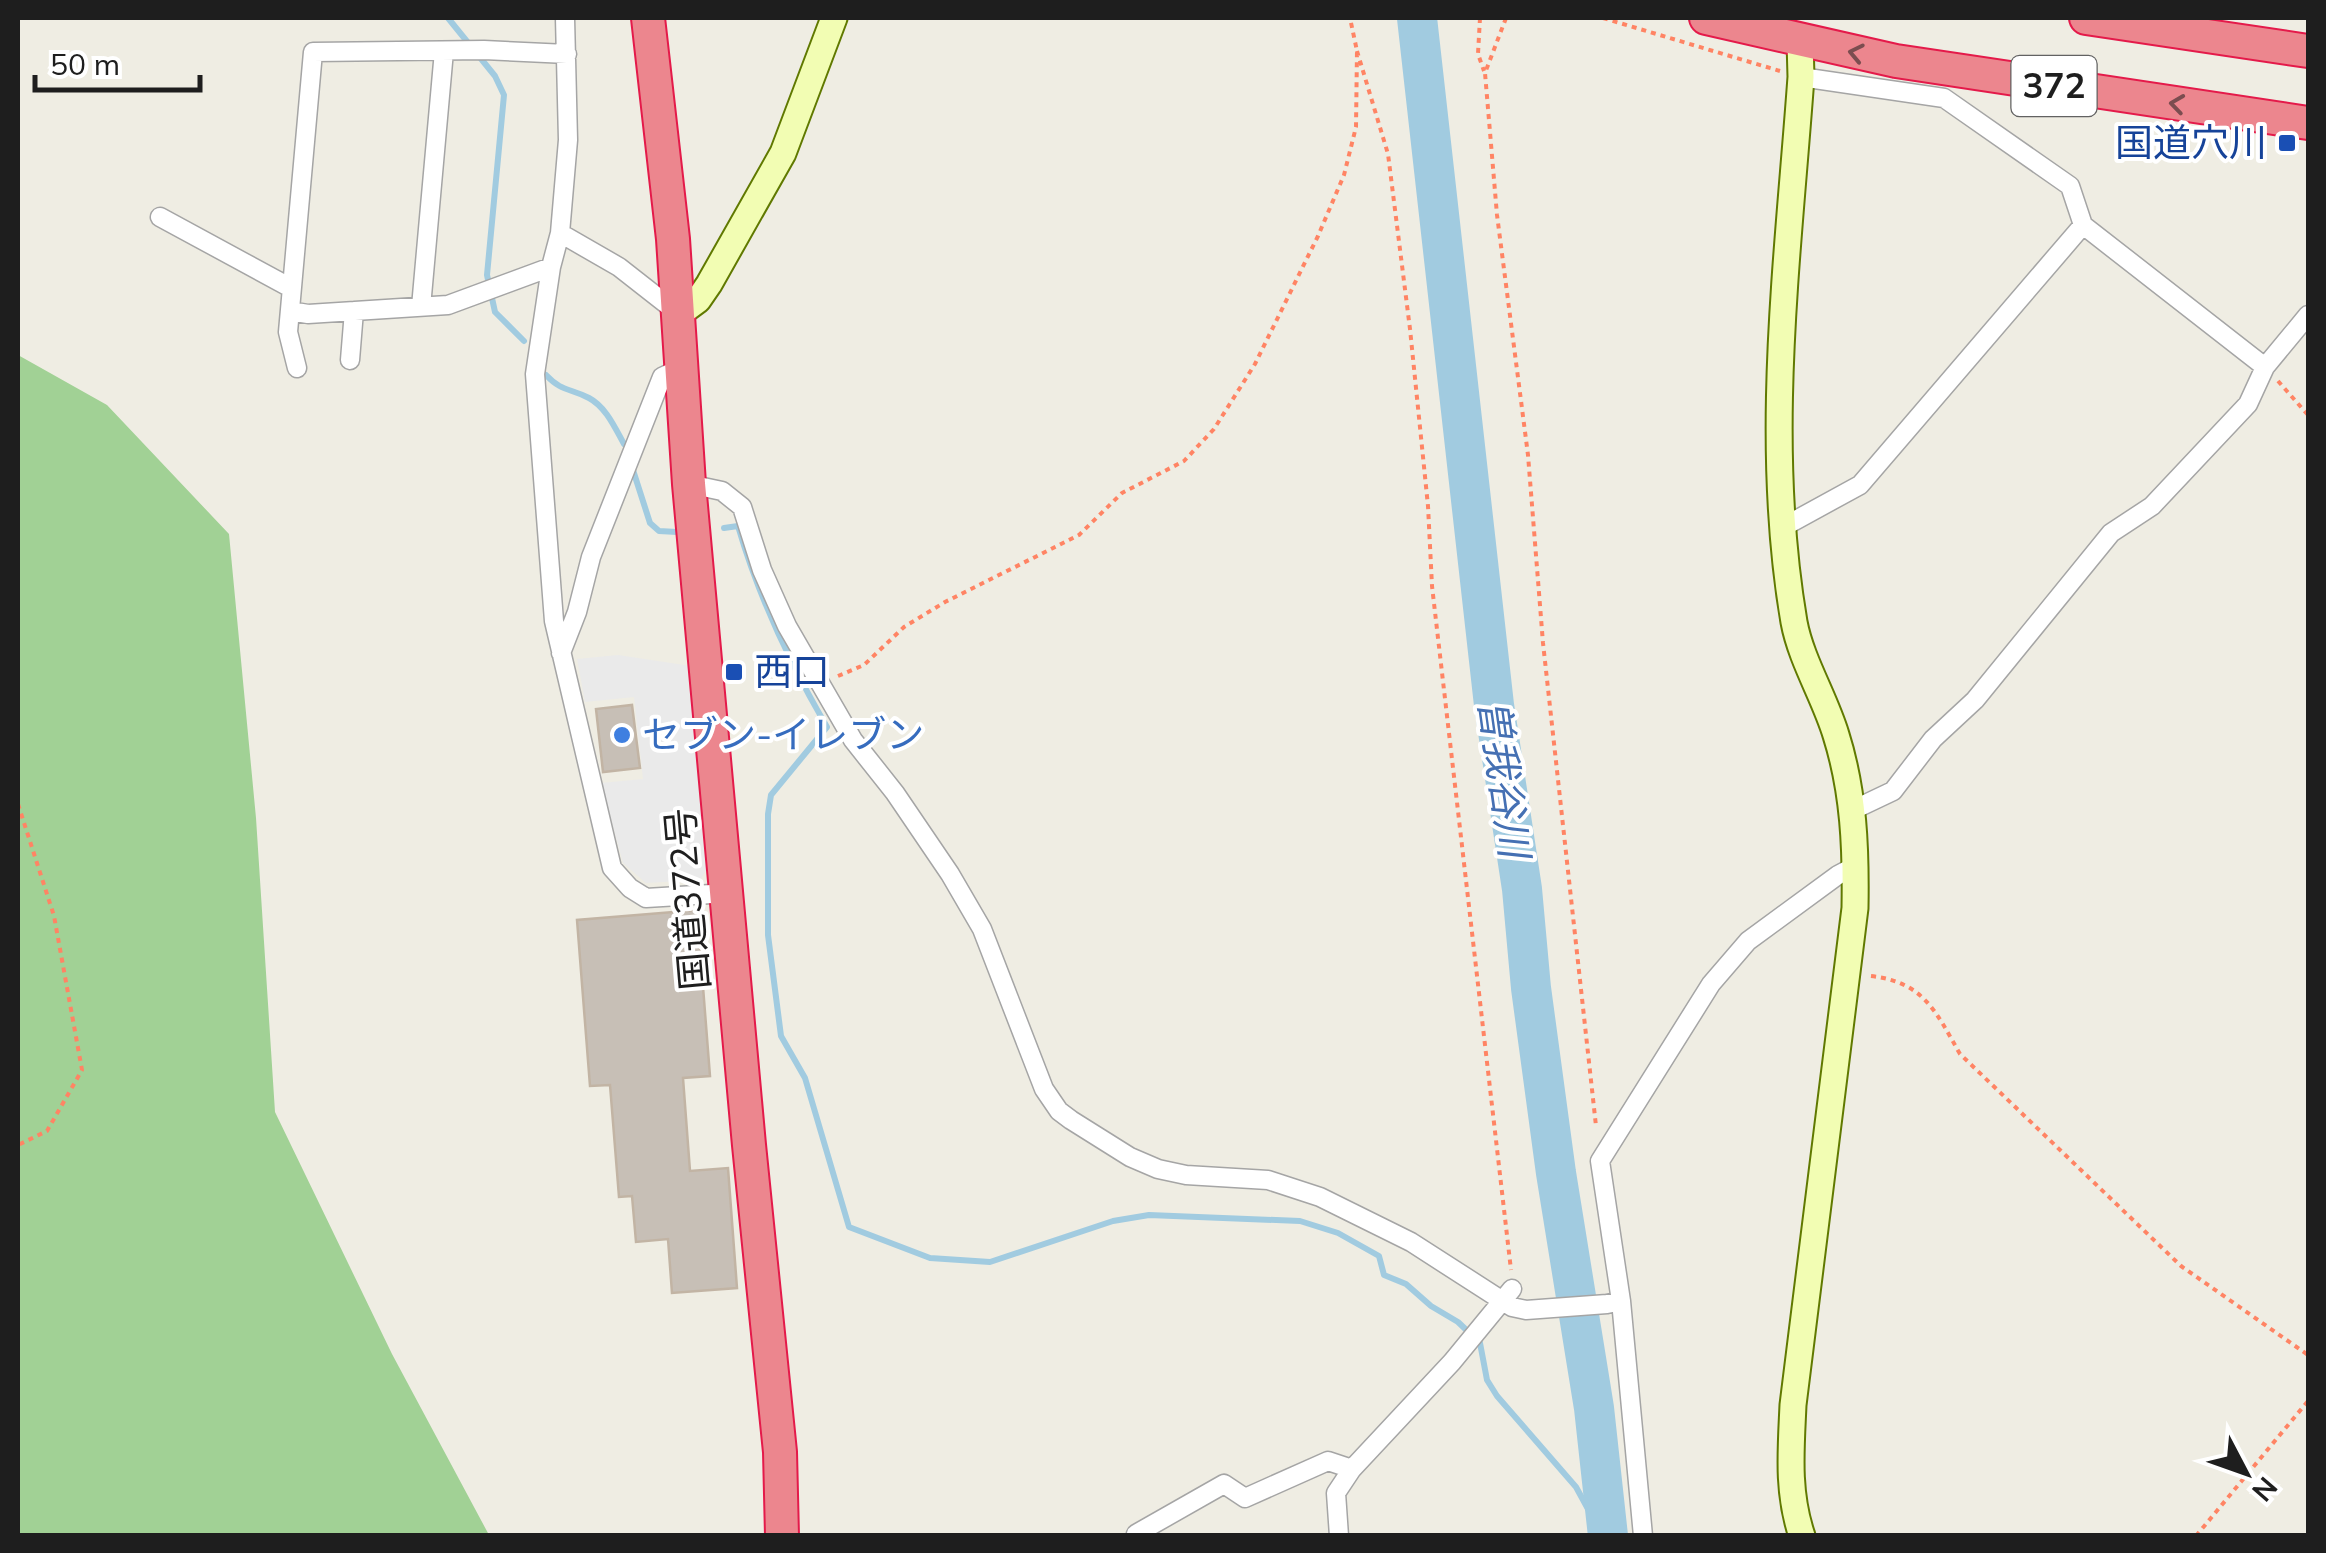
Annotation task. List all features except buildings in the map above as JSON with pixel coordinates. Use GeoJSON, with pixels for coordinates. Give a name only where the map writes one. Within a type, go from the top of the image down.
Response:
{"type":"FeatureCollection","features":[{"type":"Feature","properties":{"kind":"highway","name":"国道372号"},"geometry":{"type":"LineString","coordinates":[[648,18],[780,1452],[782,1536]]}},
{"type":"Feature","properties":{"kind":"highway","name":"372"},"geometry":{"type":"LineString","coordinates":[[1706,18],[1800,29],[1932,67],[2308,123]]}},
{"type":"Feature","properties":{"kind":"highway"},"geometry":{"type":"LineString","coordinates":[[2086,18],[2308,51]]}},
{"type":"Feature","properties":{"kind":"street"},"geometry":{"type":"LineString","coordinates":[[565,18],[568,140],[560,234],[535,374],[554,622],[612,868],[630,888],[646,898],[728,893]]}},
{"type":"Feature","properties":{"kind":"street"},"geometry":{"type":"LineString","coordinates":[[560,234],[619,267],[678,314],[698,300],[771,178],[834,18]]}},
{"type":"Feature","properties":{"kind":"street"},"geometry":{"type":"LineString","coordinates":[[1800,29],[1801,76],[1776,428],[1794,625],[1837,736],[1853,810],[1855,866],[1847,974],[1793,1405],[1790,1472],[1795,1515],[1802,1536]]}},
{"type":"Feature","properties":{"kind":"street"},"geometry":{"type":"LineString","coordinates":[[421,307],[444,50]]}},
{"type":"Feature","properties":{"kind":"street"},"geometry":{"type":"LineString","coordinates":[[298,368],[288,332],[313,52],[475,50],[567,54]]}},
{"type":"Feature","properties":{"kind":"street"},"geometry":{"type":"LineString","coordinates":[[1801,76],[1944,98],[2070,186],[2083,225],[2266,367]]}},
{"type":"Feature","properties":{"kind":"street"},"geometry":{"type":"LineString","coordinates":[[160,218],[292,288]]}},
{"type":"Feature","properties":{"kind":"street"},"geometry":{"type":"LineString","coordinates":[[1784,526],[1860,485],[2083,225]]}},
{"type":"Feature","properties":{"kind":"street"},"geometry":{"type":"LineString","coordinates":[[290,310],[308,314],[448,306],[552,267]]}},
{"type":"Feature","properties":{"kind":"street"},"geometry":{"type":"LineString","coordinates":[[350,360],[354,311]]}},
{"type":"Feature","properties":{"kind":"street"},"geometry":{"type":"LineString","coordinates":[[1853,810],[1894,791],[1932,738],[1975,700],[2110,533],[2152,506],[2248,404],[2266,367],[2308,315]]}},
{"type":"Feature","properties":{"kind":"street"},"geometry":{"type":"LineString","coordinates":[[561,654],[591,557],[662,376],[683,366]]}},
{"type":"Feature","properties":{"kind":"street"},"geometry":{"type":"LineString","coordinates":[[689,484],[722,491],[742,507],[780,612],[818,682],[982,929],[1044,1090],[1059,1111],[1105,1144],[1158,1169],[1200,1177],[1268,1180],[1320,1197],[1411,1242],[1526,1310],[1614,1302]]}},
{"type":"Feature","properties":{"kind":"street"},"geometry":{"type":"LineString","coordinates":[[1643,1536],[1600,1161],[1711,984],[1748,941],[1838,874],[1855,866]]}},
{"type":"Feature","properties":{"kind":"street"},"geometry":{"type":"LineString","coordinates":[[1340,1536],[1336,1492],[1352,1469],[1508,1296]]}},
{"type":"Feature","properties":{"kind":"street"},"geometry":{"type":"LineString","coordinates":[[1136,1534],[1224,1484],[1244,1498],[1328,1461],[1352,1469]]}},
{"type":"Feature","properties":{"kind":"path"},"geometry":{"type":"LineString","coordinates":[[1350,18],[1388,154],[1410,329],[1432,586],[1508,1296]]}},
{"type":"Feature","properties":{"kind":"path"},"geometry":{"type":"LineString","coordinates":[[1480,18],[1478,54],[1485,73],[1497,215],[1528,454],[1543,642],[1600,1161]]}},
{"type":"Feature","properties":{"kind":"path"},"geometry":{"type":"LineString","coordinates":[[1485,73],[1506,18]]}},
{"type":"Feature","properties":{"kind":"path"},"geometry":{"type":"LineString","coordinates":[[1603,18],[1801,76]]}},
{"type":"Feature","properties":{"kind":"path"},"geometry":{"type":"LineString","coordinates":[[818,682],[864,665],[904,627],[945,602],[1079,534],[1122,492],[1184,461],[1214,428],[1255,364],[1344,174],[1356,127],[1357,51]]}},
{"type":"Feature","properties":{"kind":"path"},"geometry":{"type":"LineString","coordinates":[[2266,367],[2308,415]]}},
{"type":"Feature","properties":{"kind":"path"},"geometry":{"type":"LineString","coordinates":[[18,804],[54,916],[82,1070],[46,1132],[18,1145]]}},
{"type":"Feature","properties":{"kind":"path"},"geometry":{"type":"LineString","coordinates":[[1847,974],[1896,979],[1917,992],[1938,1014],[1960,1054],[2181,1266],[2308,1355]]}},
{"type":"Feature","properties":{"kind":"path"},"geometry":{"type":"LineString","coordinates":[[2196,1536],[2308,1401]]}},
{"type":"Feature","properties":{"kind":"green space"},"geometry":{"type":"Polygon","coordinates":[[[18,355],[107,405],[229,534],[256,818],[275,1112],[392,1354],[489,1535],[18,1535],[18,355]]]}},
{"type":"Feature","properties":{"kind":"shaded area"},"geometry":{"type":"Polygon","coordinates":[[[618,655],[691,666],[710,864],[700,880],[646,883],[623,863],[601,783],[643,779],[634,697],[585,702],[577,659],[618,655]]]}},
{"type":"Feature","properties":{"kind":"waterway"},"geometry":{"type":"LineString","coordinates":[[448,18],[495,76],[504,95],[487,275],[495,312],[524,341]]}},
{"type":"Feature","properties":{"kind":"waterway","name":"曽我谷川"},"geometry":{"type":"LineString","coordinates":[[1417,18],[1494,705],[1522,889],[1556,1173],[1594,1408],[1608,1536]]}},
{"type":"Feature","properties":{"kind":"waterway"},"geometry":{"type":"LineString","coordinates":[[546,375],[595,402],[610,418],[624,444]]}},
{"type":"Feature","properties":{"kind":"waterway"},"geometry":{"type":"LineString","coordinates":[[632,467],[650,523],[659,531],[677,532]]}},
{"type":"Feature","properties":{"kind":"waterway"},"geometry":{"type":"LineString","coordinates":[[724,528],[738,526],[776,629],[827,727],[771,795],[768,935],[781,1036],[805,1078],[849,1227],[930,1258],[990,1262],[1113,1221],[1149,1215],[1300,1221],[1338,1233],[1379,1256],[1384,1275],[1406,1284],[1480,1343],[1487,1380],[1497,1396],[1576,1487],[1588,1509],[1609,1525]]}},
{"type":"Feature","properties":{"kind":"place","name":"国道穴川"},"geometry":{"type":"Point","coordinates":[2287,143]}},
{"type":"Feature","properties":{"kind":"place","name":"西口"},"geometry":{"type":"Point","coordinates":[734,672]}},
{"type":"Feature","properties":{"kind":"place","name":"セブン-イレブン"},"geometry":{"type":"Point","coordinates":[622,735]}}]}
